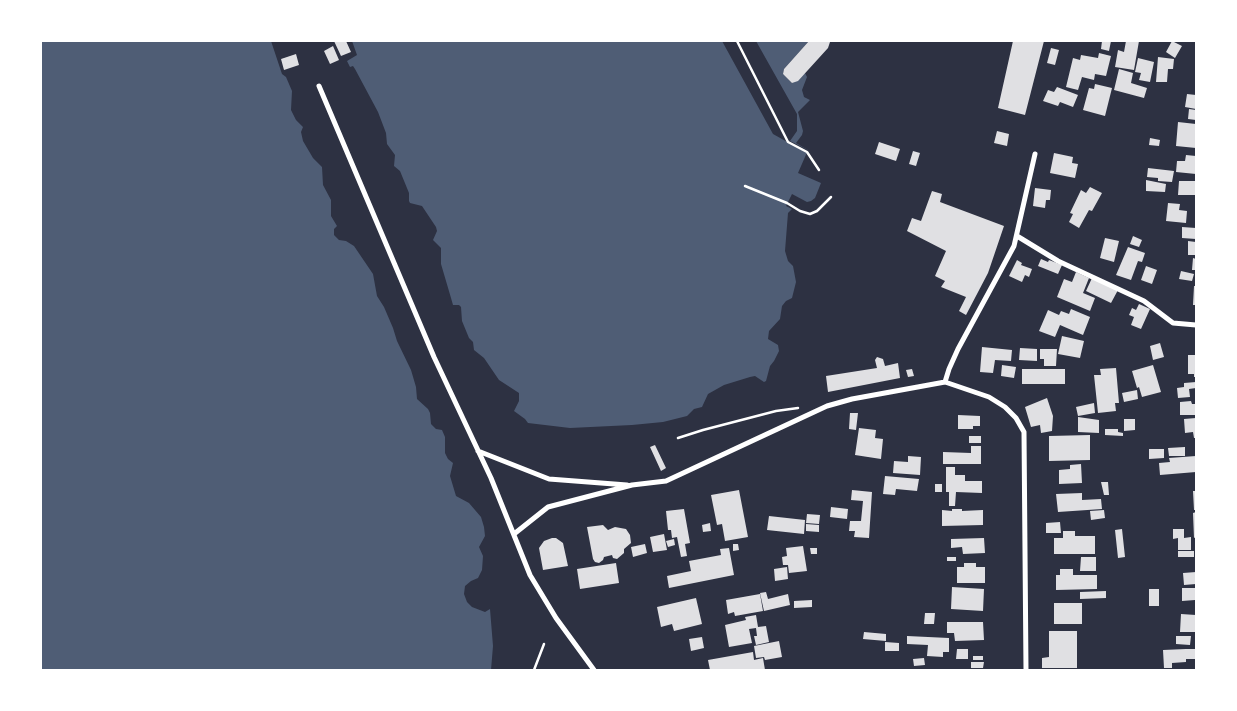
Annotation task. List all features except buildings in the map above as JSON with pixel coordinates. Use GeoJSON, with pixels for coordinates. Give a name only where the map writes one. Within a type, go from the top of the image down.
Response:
{"type":"FeatureCollection","features":[{"type":"Feature","properties":{"kind":"street"},"geometry":{"type":"LineString","coordinates":[[319,86],[434,357],[492,478],[530,575],[565,633],[594,670]]}},
{"type":"Feature","properties":{"kind":"street"},"geometry":{"type":"LineString","coordinates":[[945,382],[948,370],[958,349],[1014,246],[1035,154]]}},
{"type":"Feature","properties":{"kind":"street"},"geometry":{"type":"LineString","coordinates":[[1017,236],[1058,261],[1144,301],[1173,323],[1196,325]]}},
{"type":"Feature","properties":{"kind":"street"},"geometry":{"type":"LineString","coordinates":[[514,534],[548,507],[632,485],[666,481],[827,406],[852,399],[945,382],[989,397],[1005,407],[1016,418],[1024,432],[1026,670]]}},
{"type":"Feature","properties":{"kind":"street"},"geometry":{"type":"LineString","coordinates":[[478,451],[549,479],[632,485]]}},
{"type":"Feature","properties":{"kind":"path"},"geometry":{"type":"LineString","coordinates":[[737,41],[788,142],[807,152],[819,170]]}},
{"type":"Feature","properties":{"kind":"path"},"geometry":{"type":"LineString","coordinates":[[744,186],[788,203],[800,211],[810,214],[818,211],[831,197]]}},
{"type":"Feature","properties":{"kind":"path"},"geometry":{"type":"LineString","coordinates":[[678,438],[776,411],[803,407]]}},
{"type":"Feature","properties":{"kind":"path"},"geometry":{"type":"LineString","coordinates":[[534,670],[544,644]]}},
{"type":"Feature","properties":{"kind":"water"},"geometry":{"type":"Polygon","coordinates":[[[41,41],[271,41],[282,74],[286,77],[292,91],[291,110],[296,120],[303,127],[301,132],[303,141],[313,158],[322,167],[323,185],[331,200],[331,216],[337,226],[334,229],[334,235],[339,240],[346,241],[354,246],[373,274],[377,296],[384,307],[411,370],[417,399],[428,409],[431,424],[436,429],[442,430],[445,437],[445,453],[453,463],[450,476],[456,496],[469,503],[481,517],[485,536],[479,547],[483,556],[482,570],[478,578],[465,586],[464,594],[467,602],[472,607],[485,612],[490,609],[493,646],[491,670],[41,670],[41,41]]]}},
{"type":"Feature","properties":{"kind":"water"},"geometry":{"type":"Polygon","coordinates":[[[352,41],[809,41],[784,69],[783,74],[792,83],[805,73],[807,77],[802,90],[804,97],[810,100],[798,112],[803,131],[796,143],[808,150],[798,173],[821,183],[815,198],[811,201],[807,202],[792,194],[786,206],[792,209],[788,213],[785,251],[788,261],[793,266],[796,282],[792,298],[782,306],[780,319],[769,331],[768,339],[778,345],[779,351],[770,366],[766,381],[764,382],[755,376],[724,385],[708,394],[702,407],[694,409],[687,416],[663,422],[570,428],[528,423],[514,411],[519,401],[519,393],[499,380],[484,358],[474,350],[473,342],[469,338],[462,321],[461,307],[453,305],[441,264],[441,248],[433,240],[437,231],[436,227],[422,206],[410,203],[409,201],[409,193],[400,171],[394,166],[395,155],[387,144],[386,133],[378,112],[355,69],[353,66],[350,67],[347,61],[357,55],[352,41]]]}},
{"type":"Feature","properties":{"kind":"pier"},"geometry":{"type":"Polygon","coordinates":[[[722,41],[756,41],[797,114],[797,131],[790,141],[808,150],[807,153],[773,134],[722,41]]]}}]}
